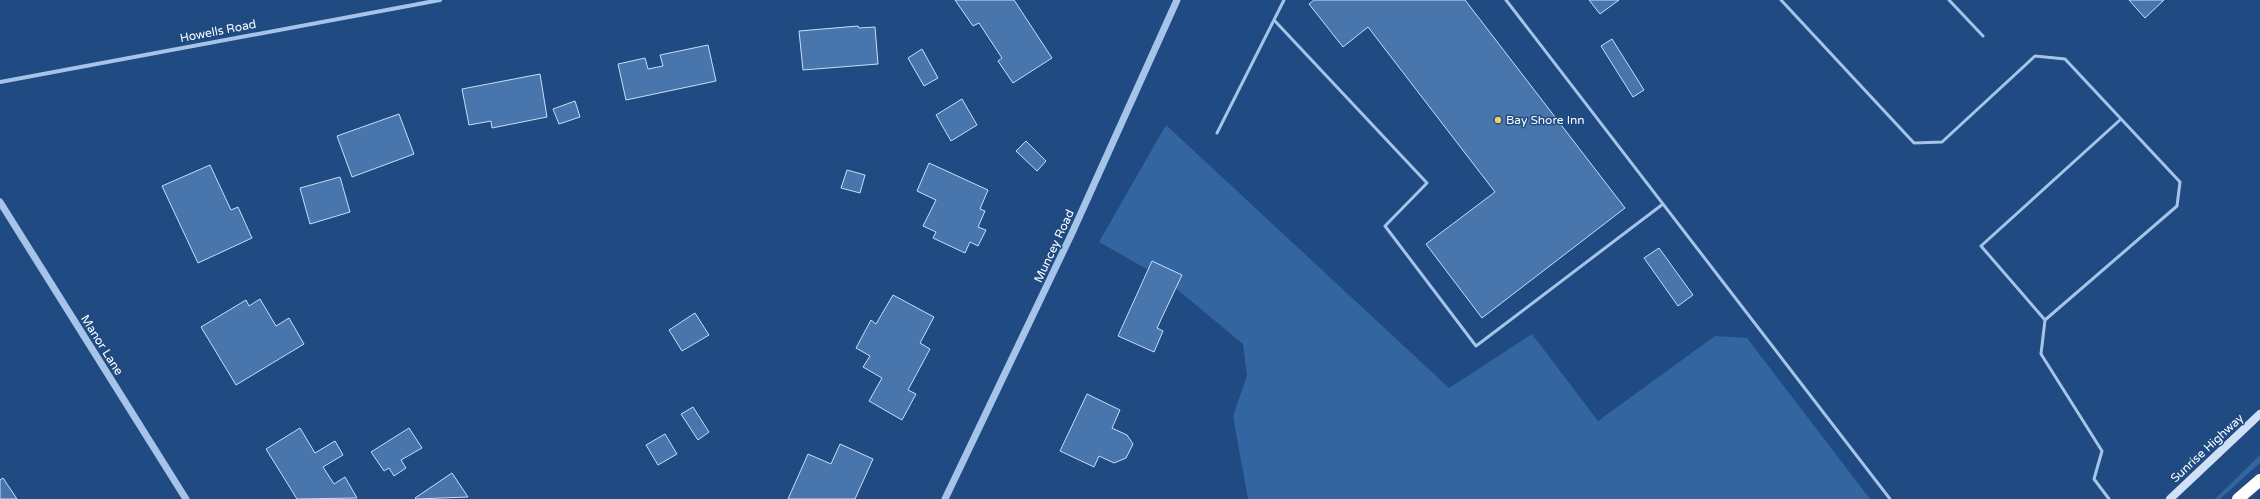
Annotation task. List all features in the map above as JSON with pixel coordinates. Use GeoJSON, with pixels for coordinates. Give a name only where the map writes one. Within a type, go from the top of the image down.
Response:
{"type":"FeatureCollection","features":[{"type":"Feature","properties":{"kind":"highway"},"geometry":{"type":"LineString","coordinates":[[2238,499],[2260,480]]}},
{"type":"Feature","properties":{"kind":"main road","name":"Sunrise Highway"},"geometry":{"type":"LineString","coordinates":[[2170,499],[2260,414]]}},
{"type":"Feature","properties":{"kind":"street","name":"Howells Road"},"geometry":{"type":"LineString","coordinates":[[0,82],[440,0]]}},
{"type":"Feature","properties":{"kind":"street","name":"Muncey Road"},"geometry":{"type":"LineString","coordinates":[[945,499],[1072,233],[1177,0]]}},
{"type":"Feature","properties":{"kind":"street","name":"Manor Lane"},"geometry":{"type":"LineString","coordinates":[[0,202],[186,499]]}},
{"type":"Feature","properties":{"kind":"lane"},"geometry":{"type":"LineString","coordinates":[[1217,133],[1284,0]]}},
{"type":"Feature","properties":{"kind":"lane"},"geometry":{"type":"LineString","coordinates":[[1506,0],[1890,499]]}},
{"type":"Feature","properties":{"kind":"lane"},"geometry":{"type":"LineString","coordinates":[[1781,0],[1914,143],[1942,142],[2035,56],[2065,59],[2180,182],[2176,206],[2045,320],[2041,354],[2102,451],[2094,479],[2109,499]]}},
{"type":"Feature","properties":{"kind":"lane"},"geometry":{"type":"LineString","coordinates":[[1949,0],[1983,36]]}},
{"type":"Feature","properties":{"kind":"lane"},"geometry":{"type":"LineString","coordinates":[[1274,20],[1427,183],[1385,226],[1476,346],[1663,204]]}},
{"type":"Feature","properties":{"kind":"lane"},"geometry":{"type":"LineString","coordinates":[[2045,320],[1981,246],[2121,119]]}},
{"type":"Feature","properties":{"kind":"shaded area"},"geometry":{"type":"Polygon","coordinates":[[[1166,125],[1449,388],[1532,334],[1598,421],[1715,336],[1747,338],[1870,499],[1248,499],[1233,416],[1247,376],[1243,344],[1166,280],[1099,242],[1166,125]]]}},
{"type":"Feature","properties":{"kind":"shaded area"},"geometry":{"type":"Polygon","coordinates":[[[2260,455],[2260,463],[2220,499],[2215,499],[2260,455]]]}},
{"type":"Feature","properties":{"kind":"building"},"geometry":{"type":"Polygon","coordinates":[[[955,0],[1014,0],[1052,58],[1013,83],[998,61],[1002,58],[979,23],[973,26],[955,0]]]}},
{"type":"Feature","properties":{"kind":"building","name":"Bay Shore Inn"},"geometry":{"type":"Polygon","coordinates":[[[1314,0],[1465,0],[1625,208],[1482,318],[1426,244],[1495,192],[1368,27],[1343,47],[1309,4],[1314,0]]]}},
{"type":"Feature","properties":{"kind":"building"},"geometry":{"type":"Polygon","coordinates":[[[1589,0],[1619,0],[1600,14],[1589,0]]]}},
{"type":"Feature","properties":{"kind":"building"},"geometry":{"type":"Polygon","coordinates":[[[2129,0],[2164,0],[2145,18],[2129,0]]]}},
{"type":"Feature","properties":{"kind":"building"},"geometry":{"type":"Polygon","coordinates":[[[858,26],[859,28],[875,27],[878,64],[803,70],[799,31],[858,26]]]}},
{"type":"Feature","properties":{"kind":"building"},"geometry":{"type":"Polygon","coordinates":[[[1612,39],[1644,90],[1633,97],[1601,46],[1612,39]]]}},
{"type":"Feature","properties":{"kind":"building"},"geometry":{"type":"Polygon","coordinates":[[[708,45],[716,81],[626,100],[618,64],[645,58],[648,69],[663,66],[660,55],[708,45]]]}},
{"type":"Feature","properties":{"kind":"building"},"geometry":{"type":"Polygon","coordinates":[[[922,49],[938,78],[924,86],[908,58],[922,49]]]}},
{"type":"Feature","properties":{"kind":"building"},"geometry":{"type":"Polygon","coordinates":[[[540,74],[547,117],[492,128],[491,121],[469,125],[462,89],[540,74]]]}},
{"type":"Feature","properties":{"kind":"building"},"geometry":{"type":"Polygon","coordinates":[[[962,99],[977,125],[951,141],[936,115],[962,99]]]}},
{"type":"Feature","properties":{"kind":"building"},"geometry":{"type":"Polygon","coordinates":[[[575,101],[580,117],[559,124],[553,109],[575,101]]]}},
{"type":"Feature","properties":{"kind":"building"},"geometry":{"type":"Polygon","coordinates":[[[399,114],[414,154],[352,177],[337,136],[399,114]]]}},
{"type":"Feature","properties":{"kind":"building"},"geometry":{"type":"Polygon","coordinates":[[[1026,141],[1046,161],[1037,171],[1016,151],[1026,141]]]}},
{"type":"Feature","properties":{"kind":"building"},"geometry":{"type":"Polygon","coordinates":[[[929,163],[988,190],[980,209],[985,211],[978,227],[986,230],[978,246],[970,242],[965,253],[933,238],[936,232],[923,226],[936,200],[917,191],[929,163]]]}},
{"type":"Feature","properties":{"kind":"building"},"geometry":{"type":"Polygon","coordinates":[[[210,165],[231,210],[238,207],[252,238],[198,263],[162,186],[210,165]]]}},
{"type":"Feature","properties":{"kind":"building"},"geometry":{"type":"Polygon","coordinates":[[[847,170],[865,175],[860,193],[841,188],[847,170]]]}},
{"type":"Feature","properties":{"kind":"building"},"geometry":{"type":"Polygon","coordinates":[[[340,177],[350,212],[310,224],[300,188],[340,177]]]}},
{"type":"Feature","properties":{"kind":"building"},"geometry":{"type":"Polygon","coordinates":[[[1659,248],[1693,295],[1678,306],[1644,258],[1659,248]]]}},
{"type":"Feature","properties":{"kind":"building"},"geometry":{"type":"Polygon","coordinates":[[[1152,261],[1182,275],[1157,328],[1163,331],[1154,352],[1118,336],[1152,261]]]}},
{"type":"Feature","properties":{"kind":"building"},"geometry":{"type":"Polygon","coordinates":[[[893,295],[934,317],[920,343],[930,349],[908,390],[916,394],[902,420],[869,401],[882,378],[863,367],[870,356],[856,348],[871,320],[876,324],[893,295]]]}},
{"type":"Feature","properties":{"kind":"building"},"geometry":{"type":"Polygon","coordinates":[[[260,299],[276,326],[289,318],[304,344],[236,385],[201,327],[246,300],[249,306],[260,299]]]}},
{"type":"Feature","properties":{"kind":"building"},"geometry":{"type":"Polygon","coordinates":[[[695,313],[709,335],[682,351],[669,330],[695,313]]]}},
{"type":"Feature","properties":{"kind":"building"},"geometry":{"type":"Polygon","coordinates":[[[1087,394],[1120,410],[1112,428],[1127,435],[1133,444],[1126,458],[1114,463],[1099,456],[1094,467],[1060,451],[1087,394]]]}},
{"type":"Feature","properties":{"kind":"building"},"geometry":{"type":"Polygon","coordinates":[[[693,407],[709,432],[698,440],[681,414],[693,407]]]}},
{"type":"Feature","properties":{"kind":"building"},"geometry":{"type":"Polygon","coordinates":[[[300,428],[315,453],[335,441],[343,455],[323,467],[334,484],[345,477],[357,498],[297,499],[266,449],[300,428]]]}},
{"type":"Feature","properties":{"kind":"building"},"geometry":{"type":"Polygon","coordinates":[[[409,428],[422,448],[401,460],[406,468],[394,476],[389,468],[384,471],[371,452],[409,428]]]}},
{"type":"Feature","properties":{"kind":"building"},"geometry":{"type":"Polygon","coordinates":[[[665,434],[677,454],[658,465],[646,445],[665,434]]]}},
{"type":"Feature","properties":{"kind":"building"},"geometry":{"type":"Polygon","coordinates":[[[840,444],[873,459],[855,499],[788,499],[808,454],[831,464],[840,444]]]}},
{"type":"Feature","properties":{"kind":"building"},"geometry":{"type":"Polygon","coordinates":[[[452,473],[468,497],[415,498],[452,473]]]}},
{"type":"Feature","properties":{"kind":"building"},"geometry":{"type":"Polygon","coordinates":[[[3,478],[17,499],[0,499],[0,480],[3,478]]]}},
{"type":"Feature","properties":{"kind":"place","name":"Bay Shore Inn"},"geometry":{"type":"Point","coordinates":[1498,120]}}]}
